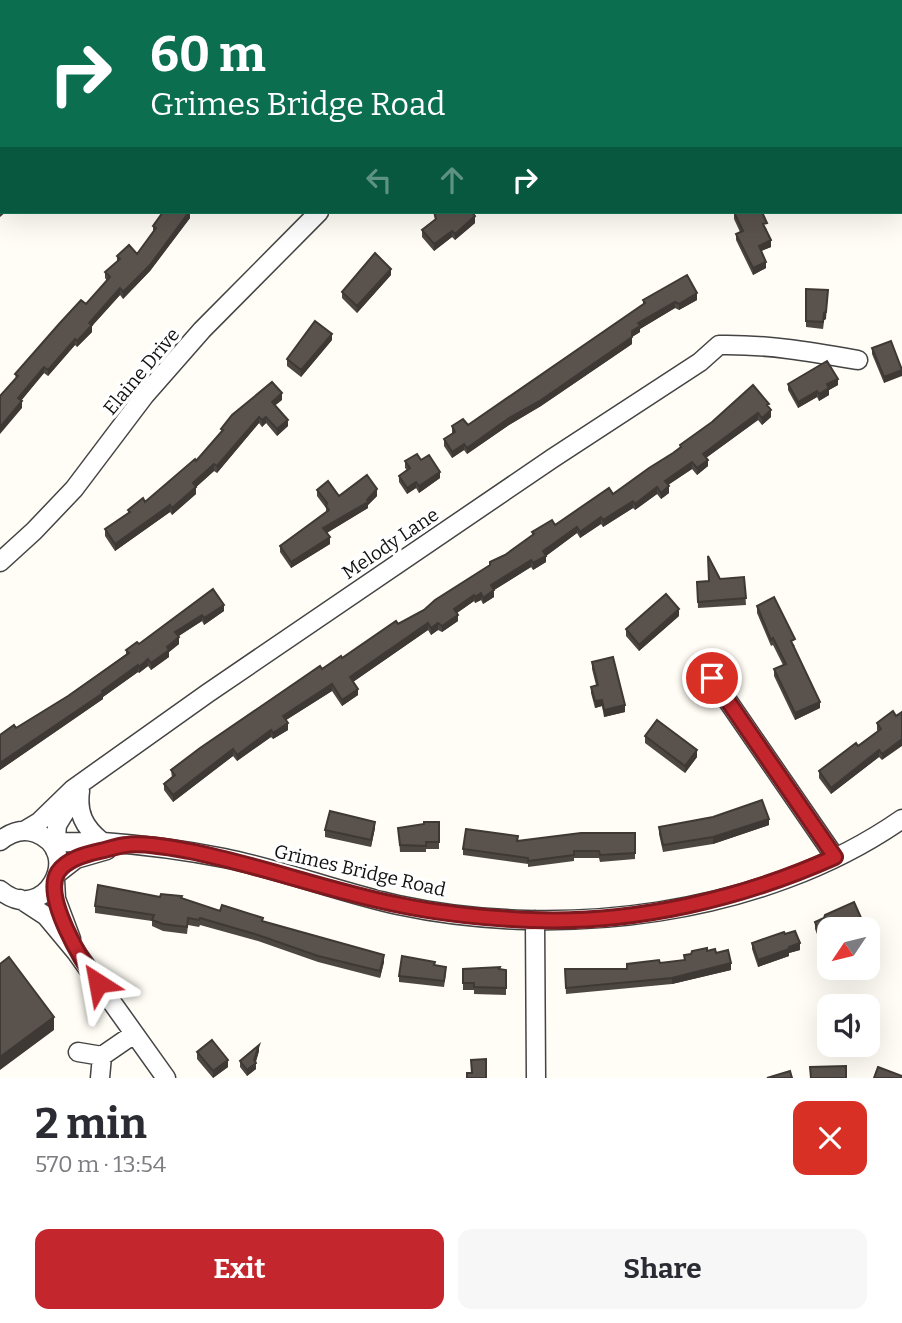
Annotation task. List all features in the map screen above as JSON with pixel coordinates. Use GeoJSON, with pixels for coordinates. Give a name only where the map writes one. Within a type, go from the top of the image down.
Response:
{"type":"FeatureCollection","features":[{"type":"Feature","properties":{"kind":"street","name":"Elaine Drive"},"geometry":{"type":"LineString","coordinates":[[0,562],[74,489],[145,395],[202,330],[317,214]]}},
{"type":"Feature","properties":{"kind":"street","name":"Melody Lane"},"geometry":{"type":"LineString","coordinates":[[52,844],[62,815],[84,786],[303,628],[700,362],[719,345],[748,344],[795,349],[858,360]]}},
{"type":"Feature","properties":{"kind":"street"},"geometry":{"type":"LineString","coordinates":[[712,678],[835,857]]}},
{"type":"Feature","properties":{"kind":"street","name":"Melody Lane"},"geometry":{"type":"LineString","coordinates":[[10,833],[45,817],[73,789],[84,786]]}},
{"type":"Feature","properties":{"kind":"street"},"geometry":{"type":"LineString","coordinates":[[84,786],[79,807],[82,820],[101,841]]}},
{"type":"Feature","properties":{"kind":"street","name":"Grimes Bridge Road"},"geometry":{"type":"LineString","coordinates":[[10,833],[39,834],[52,844],[101,841],[174,849],[227,858],[400,905],[466,916],[535,920],[617,916],[699,904],[759,887],[835,857],[902,819]]}},
{"type":"Feature","properties":{"kind":"street"},"geometry":{"type":"LineString","coordinates":[[52,844],[57,876],[56,899],[76,952]]}},
{"type":"Feature","properties":{"kind":"street","name":"Grimes Bridge Road"},"geometry":{"type":"LineString","coordinates":[[20,900],[45,893],[70,863],[85,855],[127,844]]}},
{"type":"Feature","properties":{"kind":"street"},"geometry":{"type":"LineString","coordinates":[[0,890],[46,916],[76,952],[166,1078]]}},
{"type":"Feature","properties":{"kind":"street"},"geometry":{"type":"LineString","coordinates":[[535,920],[536,1078]]}},
{"type":"Feature","properties":{"kind":"street"},"geometry":{"type":"LineString","coordinates":[[78,1052],[102,1056],[134,1034]]}},
{"type":"Feature","properties":{"kind":"street"},"geometry":{"type":"LineString","coordinates":[[100,1078],[102,1056]]}},
{"type":"Feature","properties":{"kind":"building"},"geometry":{"type":"Polygon","coordinates":[[[162,214],[188,214],[150,265],[123,292],[120,288],[89,323],[92,325],[77,341],[75,339],[48,370],[44,367],[18,398],[22,401],[0,427],[0,396],[18,376],[15,374],[81,300],[86,304],[110,277],[105,272],[120,259],[117,256],[129,245],[137,254],[156,228],[153,226],[162,214]]]}},
{"type":"Feature","properties":{"kind":"building"},"geometry":{"type":"Polygon","coordinates":[[[435,214],[475,216],[455,234],[452,231],[434,244],[422,230],[436,219],[435,214]]]}},
{"type":"Feature","properties":{"kind":"building"},"geometry":{"type":"Polygon","coordinates":[[[735,214],[763,214],[767,223],[763,224],[771,240],[759,246],[766,262],[753,268],[736,234],[743,231],[735,214]]]}},
{"type":"Feature","properties":{"kind":"building"},"geometry":{"type":"Polygon","coordinates":[[[375,253],[391,269],[357,306],[342,292],[375,253]]]}},
{"type":"Feature","properties":{"kind":"building"},"geometry":{"type":"Polygon","coordinates":[[[687,275],[697,293],[638,323],[640,326],[632,331],[632,337],[467,448],[464,444],[452,452],[444,439],[455,432],[452,426],[463,419],[468,425],[645,303],[643,300],[687,275]]]}},
{"type":"Feature","properties":{"kind":"building"},"geometry":{"type":"Polygon","coordinates":[[[806,289],[828,290],[823,322],[806,321],[806,289]]]}},
{"type":"Feature","properties":{"kind":"building"},"geometry":{"type":"Polygon","coordinates":[[[315,321],[332,334],[301,370],[287,359],[315,321]]]}},
{"type":"Feature","properties":{"kind":"building"},"geometry":{"type":"Polygon","coordinates":[[[891,341],[902,370],[884,377],[872,348],[891,341]]]}},
{"type":"Feature","properties":{"kind":"building"},"geometry":{"type":"Polygon","coordinates":[[[827,361],[838,379],[827,384],[829,388],[819,394],[817,391],[798,402],[788,384],[827,361]]]}},
{"type":"Feature","properties":{"kind":"building"},"geometry":{"type":"Polygon","coordinates":[[[272,382],[282,393],[272,402],[288,420],[277,429],[266,417],[262,420],[259,417],[217,466],[214,464],[193,483],[196,487],[172,508],[170,505],[115,544],[105,529],[130,512],[128,510],[143,498],[145,502],[195,459],[196,461],[223,430],[221,429],[232,415],[272,382]]]}},
{"type":"Feature","properties":{"kind":"building"},"geometry":{"type":"Polygon","coordinates":[[[753,385],[771,410],[762,418],[758,413],[703,454],[708,460],[697,468],[692,462],[665,481],[669,486],[661,493],[657,487],[635,504],[633,501],[603,520],[601,517],[580,532],[577,527],[543,551],[546,556],[533,563],[531,560],[491,585],[494,590],[483,598],[481,593],[475,597],[474,595],[454,609],[458,615],[442,626],[438,623],[431,628],[428,623],[350,677],[358,689],[342,700],[332,684],[283,716],[288,723],[273,733],[271,730],[237,755],[233,749],[173,795],[164,784],[175,775],[171,770],[200,748],[320,666],[322,669],[341,656],[342,658],[396,621],[398,624],[424,610],[552,520],[555,525],[609,488],[613,494],[681,447],[680,445],[712,422],[753,385]]]}},
{"type":"Feature","properties":{"kind":"building"},"geometry":{"type":"Polygon","coordinates":[[[417,454],[421,460],[429,455],[440,472],[419,486],[416,482],[407,488],[399,476],[410,468],[405,461],[417,454]]]}},
{"type":"Feature","properties":{"kind":"building"},"geometry":{"type":"Polygon","coordinates":[[[367,475],[377,489],[368,502],[323,528],[330,537],[291,562],[280,546],[329,510],[317,490],[328,481],[339,496],[367,475]]]}},
{"type":"Feature","properties":{"kind":"building"},"geometry":{"type":"Polygon","coordinates":[[[708,556],[720,579],[744,577],[746,598],[698,602],[697,582],[709,581],[708,556]]]}},
{"type":"Feature","properties":{"kind":"building"},"geometry":{"type":"Polygon","coordinates":[[[213,589],[224,605],[175,632],[179,637],[167,647],[169,650],[151,663],[148,659],[139,667],[138,665],[102,691],[103,693],[0,763],[0,735],[68,696],[129,653],[126,650],[137,642],[139,644],[213,589]]]}},
{"type":"Feature","properties":{"kind":"building"},"geometry":{"type":"Polygon","coordinates":[[[666,594],[679,609],[639,645],[626,629],[666,594]]]}},
{"type":"Feature","properties":{"kind":"building"},"geometry":{"type":"Polygon","coordinates":[[[774,597],[795,639],[791,641],[820,702],[795,713],[774,669],[786,664],[773,638],[771,640],[757,606],[774,597]]]}},
{"type":"Feature","properties":{"kind":"building"},"geometry":{"type":"Polygon","coordinates":[[[613,657],[625,705],[604,710],[602,700],[595,701],[591,687],[598,685],[592,662],[613,657]]]}},
{"type":"Feature","properties":{"kind":"building"},"geometry":{"type":"Polygon","coordinates":[[[893,711],[896,716],[902,712],[902,739],[882,754],[879,750],[831,788],[819,771],[856,743],[858,746],[881,729],[877,723],[893,711]]]}},
{"type":"Feature","properties":{"kind":"building"},"geometry":{"type":"Polygon","coordinates":[[[657,720],[697,750],[685,766],[645,736],[657,720]]]}},
{"type":"Feature","properties":{"kind":"building"},"geometry":{"type":"Polygon","coordinates":[[[762,800],[769,819],[713,837],[663,845],[659,827],[713,817],[762,800]]]}},
{"type":"Feature","properties":{"kind":"building"},"geometry":{"type":"Polygon","coordinates":[[[330,811],[375,822],[371,840],[325,830],[330,811]]]}},
{"type":"Feature","properties":{"kind":"building"},"geometry":{"type":"Polygon","coordinates":[[[424,822],[439,822],[439,842],[426,842],[426,846],[400,845],[398,828],[424,822]]]}},
{"type":"Feature","properties":{"kind":"building"},"geometry":{"type":"Polygon","coordinates":[[[466,829],[518,836],[517,841],[581,833],[635,833],[635,853],[600,855],[599,851],[574,851],[574,855],[528,861],[528,858],[463,849],[466,829]]]}},
{"type":"Feature","properties":{"kind":"building"},"geometry":{"type":"Polygon","coordinates":[[[98,885],[160,897],[161,894],[182,896],[181,898],[220,911],[222,905],[263,918],[262,921],[384,955],[380,971],[318,956],[200,918],[188,918],[187,927],[152,920],[154,915],[95,906],[98,885]]]}},
{"type":"Feature","properties":{"kind":"building"},"geometry":{"type":"Polygon","coordinates":[[[854,902],[861,917],[824,917],[854,902]]]}},
{"type":"Feature","properties":{"kind":"building"},"geometry":{"type":"Polygon","coordinates":[[[795,931],[800,943],[758,960],[752,943],[795,931]]]}},
{"type":"Feature","properties":{"kind":"building"},"geometry":{"type":"Polygon","coordinates":[[[707,948],[707,951],[715,949],[716,953],[728,950],[731,963],[672,978],[566,988],[565,969],[627,969],[627,964],[685,960],[684,955],[707,948]]]}},
{"type":"Feature","properties":{"kind":"building"},"geometry":{"type":"Polygon","coordinates":[[[402,956],[435,962],[434,965],[446,967],[444,981],[399,976],[402,956]]]}},
{"type":"Feature","properties":{"kind":"building"},"geometry":{"type":"Polygon","coordinates":[[[9,957],[54,1017],[0,1057],[0,964],[9,957]]]}},
{"type":"Feature","properties":{"kind":"building"},"geometry":{"type":"Polygon","coordinates":[[[500,967],[499,969],[506,970],[506,988],[474,987],[474,983],[463,983],[463,969],[500,967]]]}},
{"type":"Feature","properties":{"kind":"building"},"geometry":{"type":"Polygon","coordinates":[[[212,1040],[228,1060],[213,1071],[197,1052],[212,1040]]]}},
{"type":"Feature","properties":{"kind":"building"},"geometry":{"type":"Polygon","coordinates":[[[259,1045],[254,1060],[256,1063],[247,1070],[240,1061],[259,1045]]]}},
{"type":"Feature","properties":{"kind":"building"},"geometry":{"type":"Polygon","coordinates":[[[486,1059],[486,1078],[467,1078],[467,1073],[472,1073],[471,1060],[486,1059]]]}},
{"type":"Feature","properties":{"kind":"building"},"geometry":{"type":"Polygon","coordinates":[[[846,1066],[846,1078],[811,1078],[810,1067],[846,1066]]]}},
{"type":"Feature","properties":{"kind":"building"},"geometry":{"type":"Polygon","coordinates":[[[878,1067],[902,1076],[902,1078],[874,1078],[878,1067]]]}},
{"type":"Feature","properties":{"kind":"building"},"geometry":{"type":"Polygon","coordinates":[[[790,1071],[792,1078],[767,1078],[790,1071]]]}},
{"type":"Feature","properties":{"kind":"route"},"geometry":{"type":"LineString","coordinates":[[98,983],[76,952],[56,899],[55,880],[58,873],[76,859],[127,844],[227,858],[400,905],[466,916],[535,920],[617,916],[699,904],[803,872],[835,857],[712,678]]}}]}
